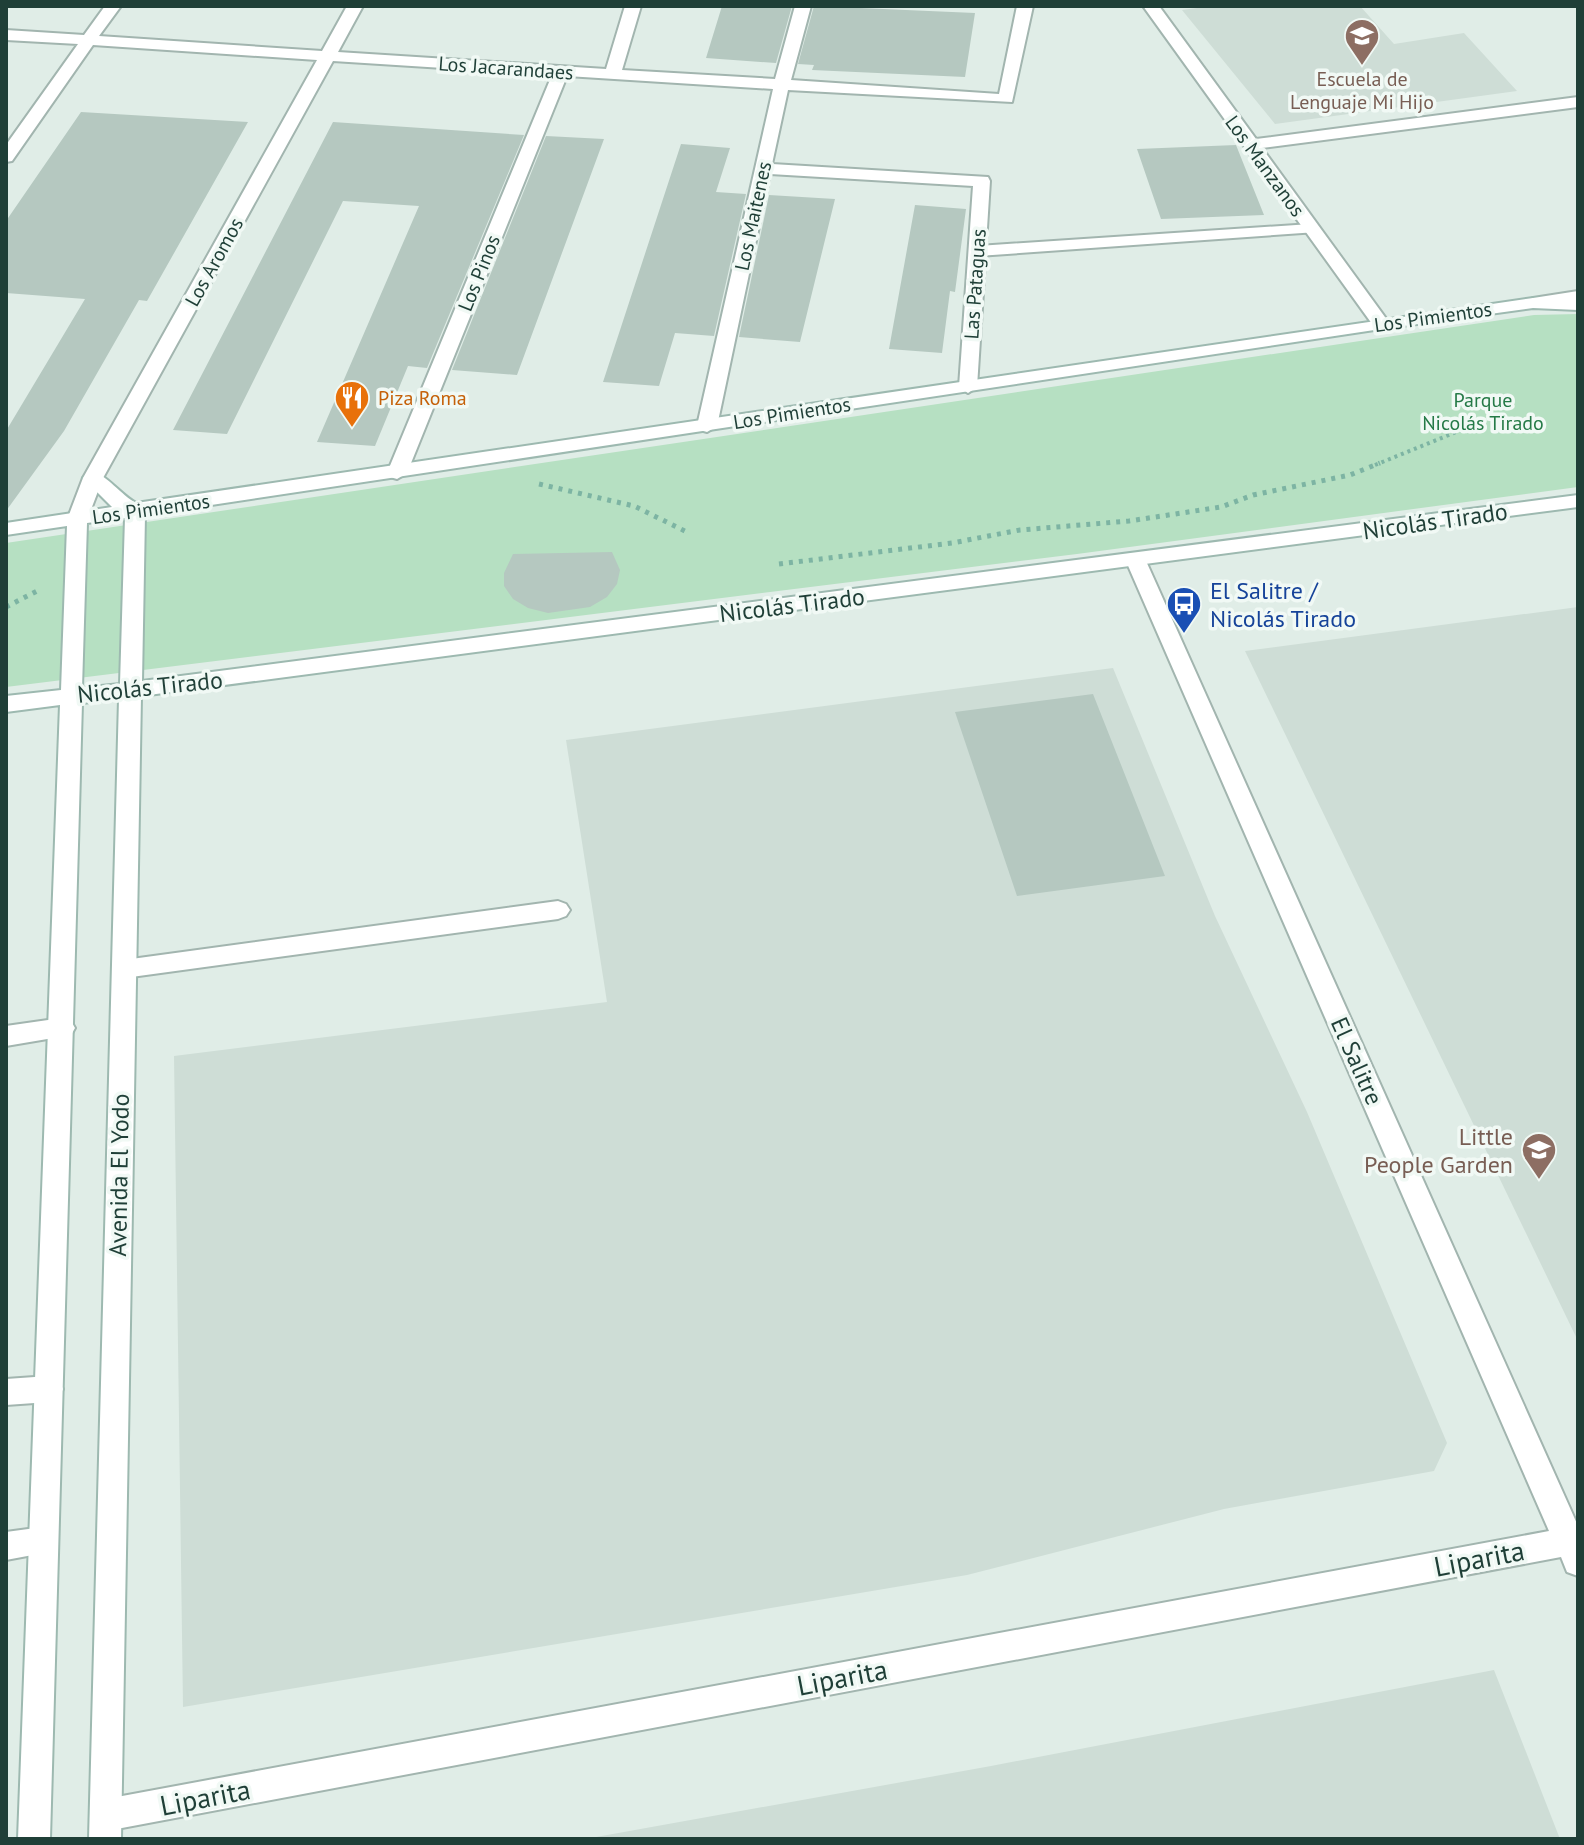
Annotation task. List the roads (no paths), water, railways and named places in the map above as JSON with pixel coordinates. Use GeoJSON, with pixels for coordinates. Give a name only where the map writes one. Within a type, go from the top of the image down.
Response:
{"type":"FeatureCollection","features":[{"type":"Feature","properties":{"kind":"street"},"geometry":{"type":"LineString","coordinates":[[6,157],[113,6]]}},
{"type":"Feature","properties":{"kind":"street","name":"Los Aromos"},"geometry":{"type":"LineString","coordinates":[[77,520],[93,478],[355,6]]}},
{"type":"Feature","properties":{"kind":"street"},"geometry":{"type":"LineString","coordinates":[[612,76],[633,6]]}},
{"type":"Feature","properties":{"kind":"street","name":"Los Maitenes"},"geometry":{"type":"LineString","coordinates":[[707,426],[781,87],[803,6]]}},
{"type":"Feature","properties":{"kind":"street","name":"Los Jacarandaes"},"geometry":{"type":"LineString","coordinates":[[6,35],[1006,99],[1025,6]]}},
{"type":"Feature","properties":{"kind":"street","name":"Los Manzanos"},"geometry":{"type":"LineString","coordinates":[[1151,6],[1381,324]]}},
{"type":"Feature","properties":{"kind":"street","name":"Los Pinos"},"geometry":{"type":"LineString","coordinates":[[397,473],[561,72]]}},
{"type":"Feature","properties":{"kind":"street"},"geometry":{"type":"LineString","coordinates":[[1250,145],[1578,102]]}},
{"type":"Feature","properties":{"kind":"street","name":"Las Pataguas"},"geometry":{"type":"LineString","coordinates":[[763,169],[982,181],[968,387]]}},
{"type":"Feature","properties":{"kind":"street","name":"Los Pimientos"},"geometry":{"type":"LineString","coordinates":[[6,529],[1578,296]]}},
{"type":"Feature","properties":{"kind":"street"},"geometry":{"type":"LineString","coordinates":[[1533,303],[1578,305]]}},
{"type":"Feature","properties":{"kind":"street"},"geometry":{"type":"LineString","coordinates":[[93,478],[113,499],[135,511]]}},
{"type":"Feature","properties":{"kind":"street","name":"Nicolás Tirado"},"geometry":{"type":"LineString","coordinates":[[6,704],[131,691],[1578,501]]}},
{"type":"Feature","properties":{"kind":"street","name":"Avenida El Yodo"},"geometry":{"type":"LineString","coordinates":[[105,1827],[135,511]]}},
{"type":"Feature","properties":{"kind":"street"},"geometry":{"type":"LineString","coordinates":[[34,1839],[77,520]]}},
{"type":"Feature","properties":{"kind":"street","name":"El Salitre"},"geometry":{"type":"LineString","coordinates":[[1136,561],[1575,1548]]}},
{"type":"Feature","properties":{"kind":"street"},"geometry":{"type":"LineString","coordinates":[[124,969],[558,910]]}},
{"type":"Feature","properties":{"kind":"street"},"geometry":{"type":"LineString","coordinates":[[6,1036],[62,1028]]}},
{"type":"Feature","properties":{"kind":"street"},"geometry":{"type":"LineString","coordinates":[[6,1392],[49,1389]]}},
{"type":"Feature","properties":{"kind":"street"},"geometry":{"type":"LineString","coordinates":[[6,1546],[43,1541]]}},
{"type":"Feature","properties":{"kind":"street","name":"Liparita"},"geometry":{"type":"LineString","coordinates":[[105,1827],[1575,1548]]}},
{"type":"Feature","properties":{"kind":"lane"},"geometry":{"type":"LineString","coordinates":[[978,251],[1311,229]]}},
{"type":"Feature","properties":{"kind":"place","name":"Escuela de Lenguaje Mi Hijo"},"geometry":{"type":"Point","coordinates":[1362,67]}},
{"type":"Feature","properties":{"kind":"place","name":"Piza Roma"},"geometry":{"type":"Point","coordinates":[352,429]}},
{"type":"Feature","properties":{"kind":"place","name":"El Salitre / Nicolás Tirado"},"geometry":{"type":"Point","coordinates":[1184,635]}},
{"type":"Feature","properties":{"kind":"place","name":"Little People Garden"},"geometry":{"type":"Point","coordinates":[1539,1181]}},
{"type":"Feature","properties":{"kind":"park label","name":"Parque Nicolás Tirado"},"geometry":{"type":"Point","coordinates":[1483,412]}}]}
